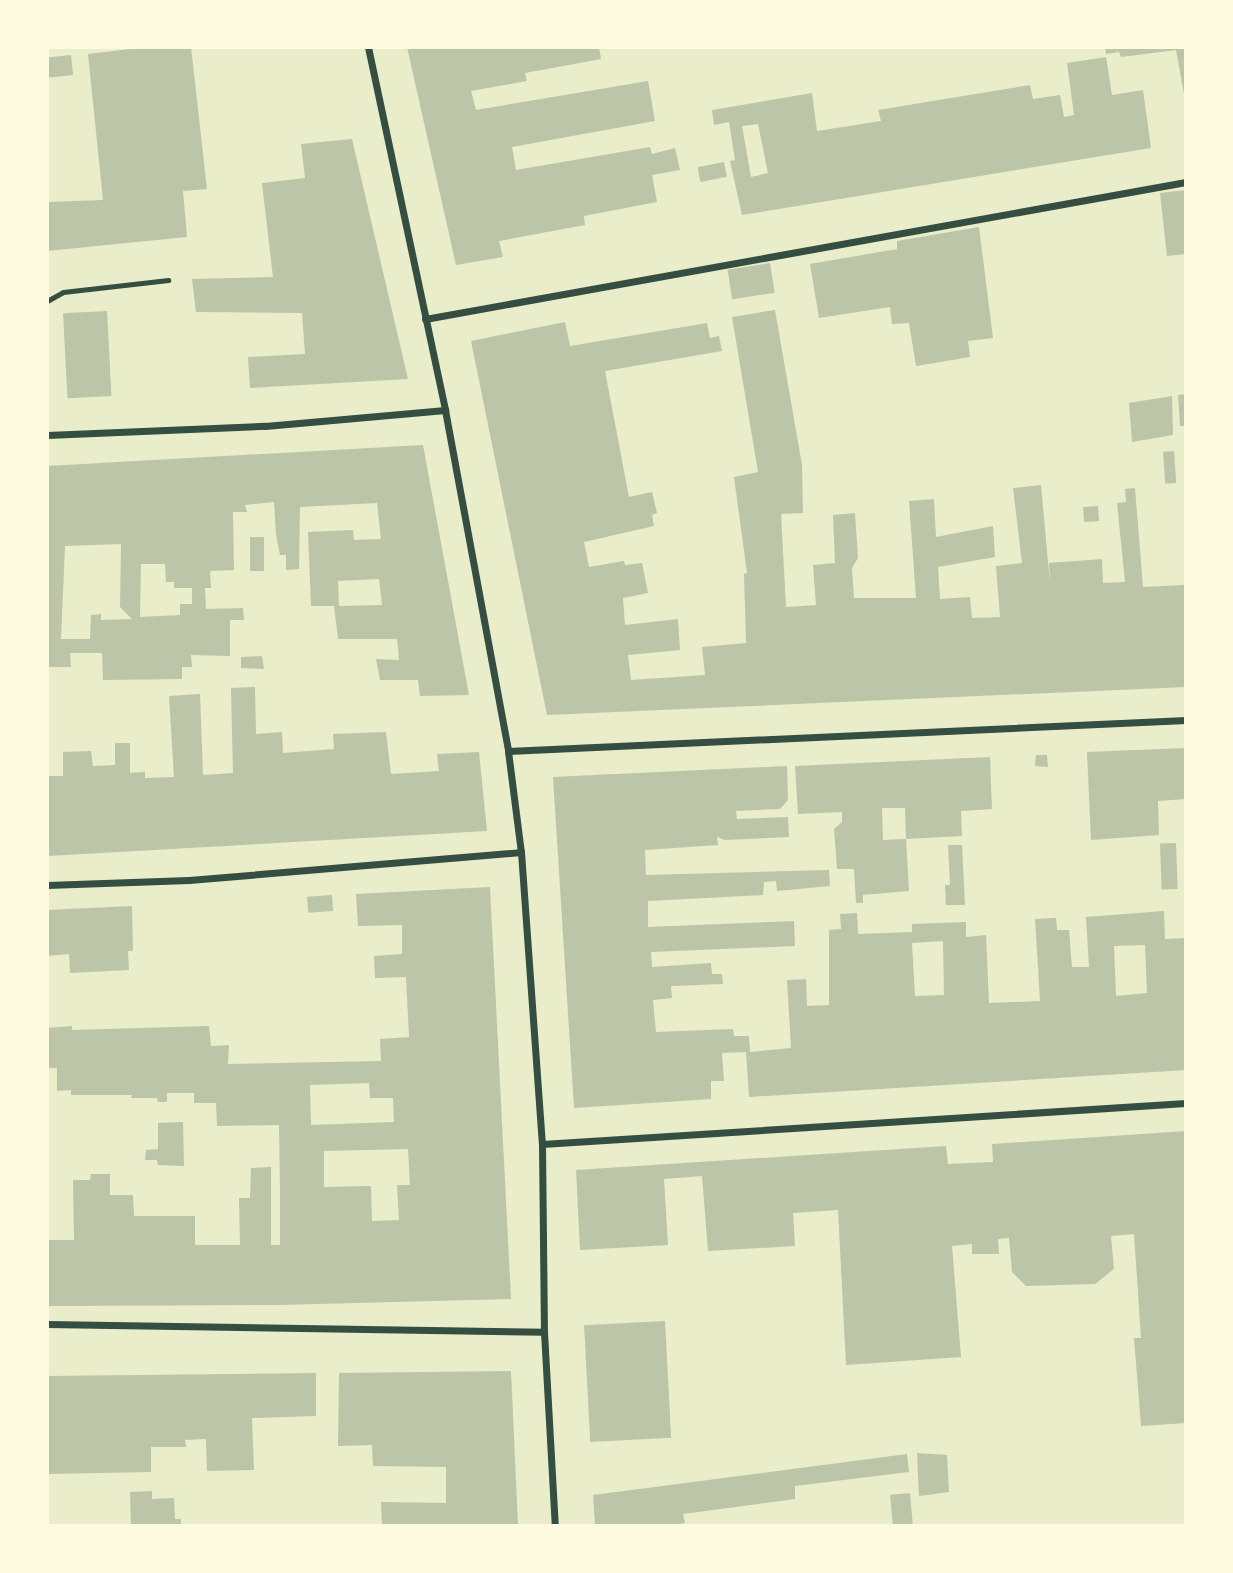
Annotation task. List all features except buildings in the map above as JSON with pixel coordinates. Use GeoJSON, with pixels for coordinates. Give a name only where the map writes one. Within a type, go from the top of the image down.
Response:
{"type":"FeatureCollection","features":[{"type":"Feature","properties":{"kind":"street"},"geometry":{"type":"LineString","coordinates":[[368,47],[445,410],[508,751],[521,852],[541,1144],[544,1332],[555,1526]]}},
{"type":"Feature","properties":{"kind":"street"},"geometry":{"type":"LineString","coordinates":[[425,319],[1186,182]]}},
{"type":"Feature","properties":{"kind":"street"},"geometry":{"type":"LineString","coordinates":[[47,435],[265,426],[445,410]]}},
{"type":"Feature","properties":{"kind":"street"},"geometry":{"type":"LineString","coordinates":[[508,751],[1186,720]]}},
{"type":"Feature","properties":{"kind":"street"},"geometry":{"type":"LineString","coordinates":[[47,886],[189,880],[521,852]]}},
{"type":"Feature","properties":{"kind":"street"},"geometry":{"type":"LineString","coordinates":[[541,1144],[1186,1103]]}},
{"type":"Feature","properties":{"kind":"street"},"geometry":{"type":"LineString","coordinates":[[47,1324],[544,1332]]}},
{"type":"Feature","properties":{"kind":"lane"},"geometry":{"type":"LineString","coordinates":[[47,301],[63,292],[168,280]]}}]}
